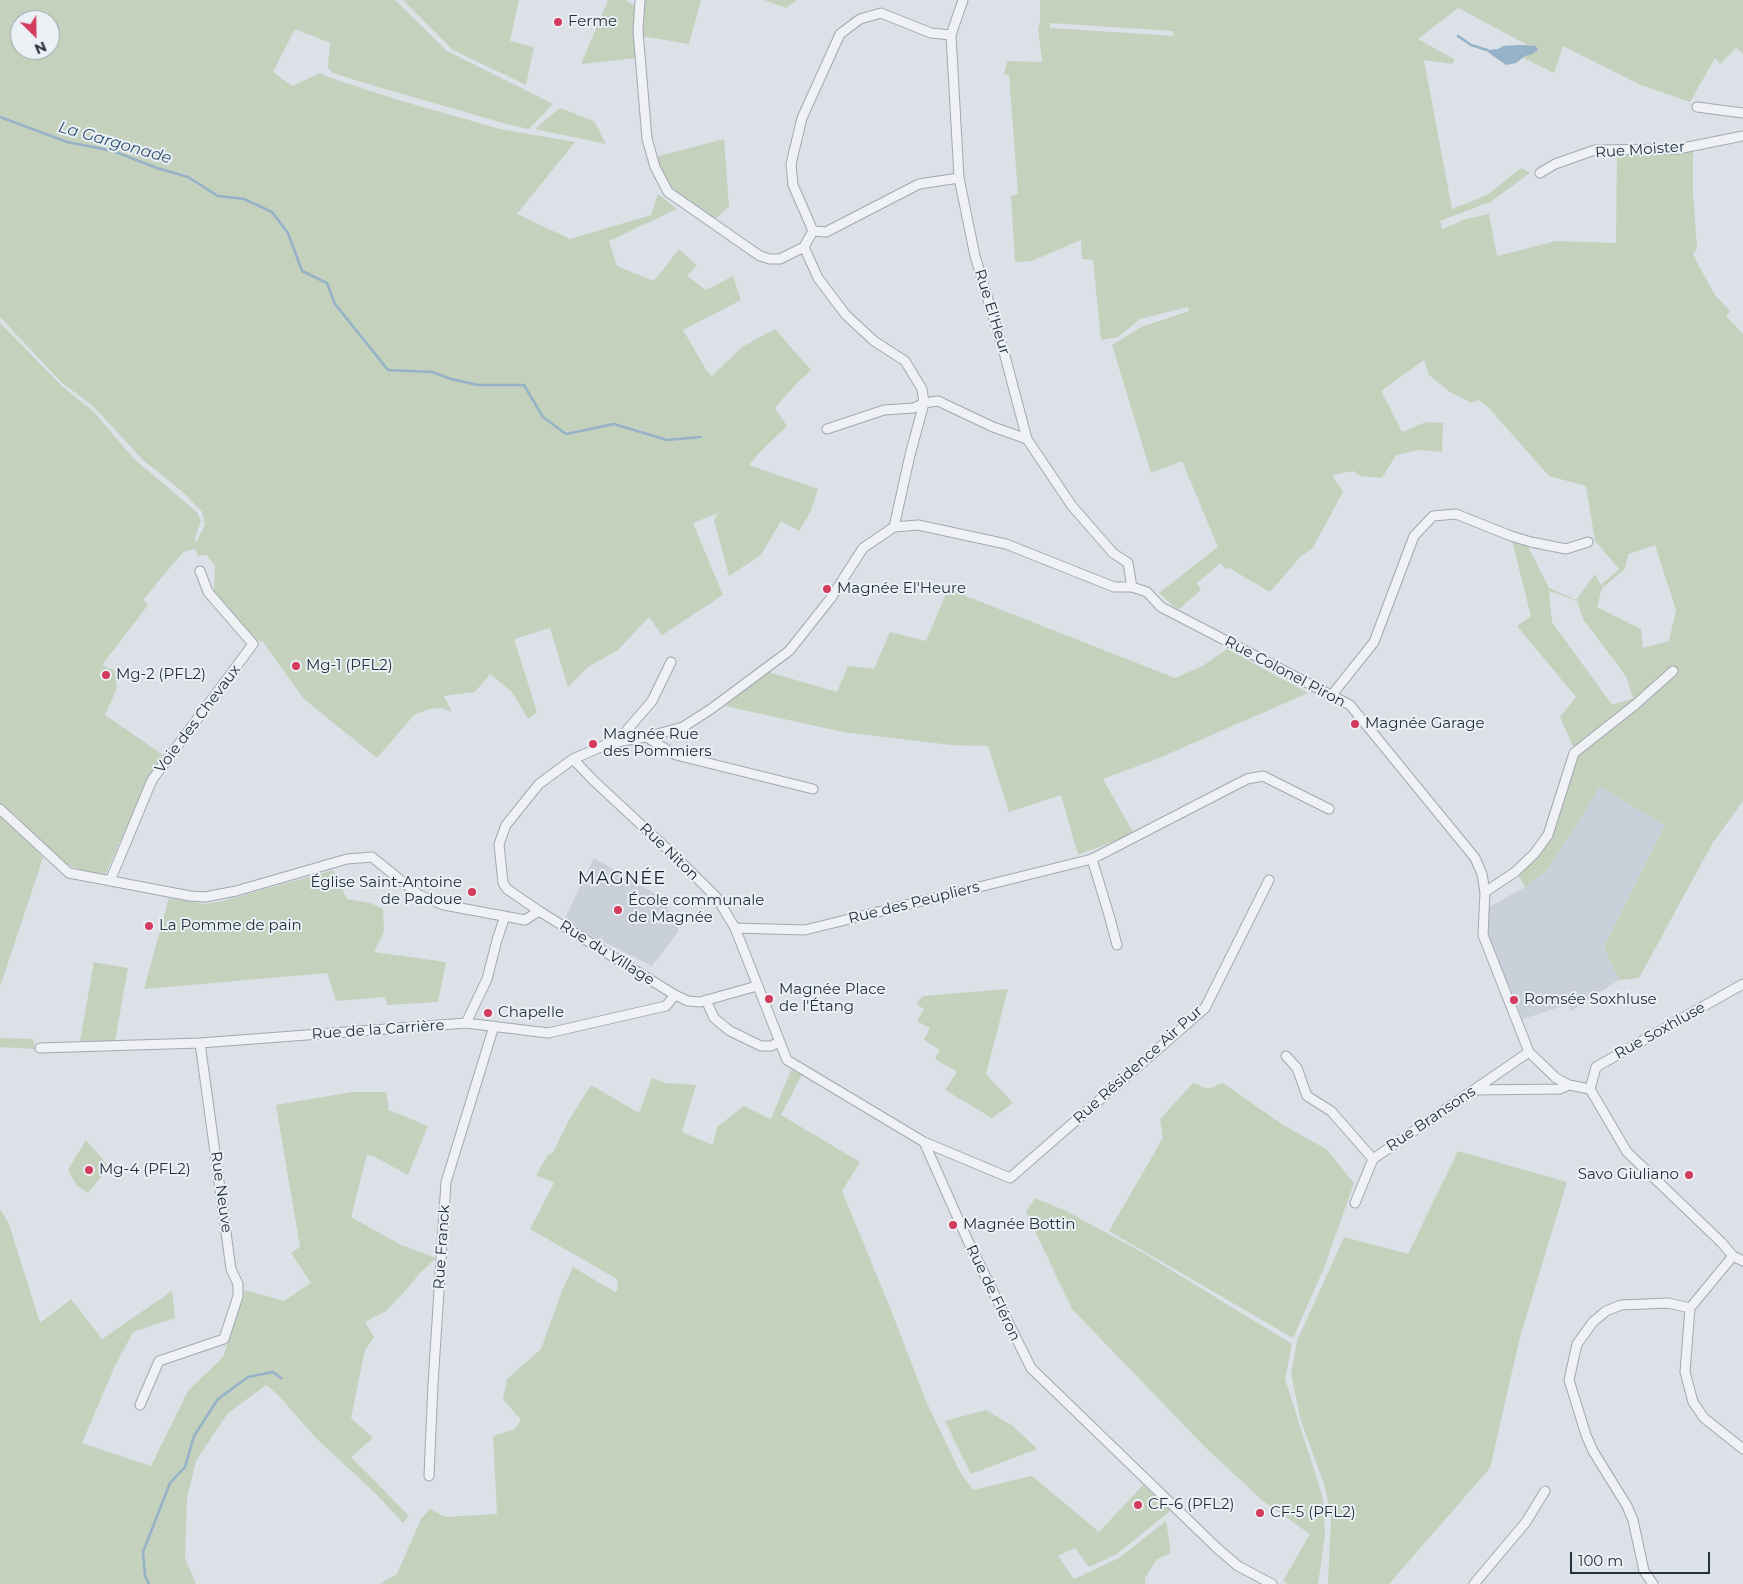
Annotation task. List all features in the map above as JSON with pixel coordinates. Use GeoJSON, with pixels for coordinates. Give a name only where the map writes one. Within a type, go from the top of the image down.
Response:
{"type":"FeatureCollection","features":[{"type":"Feature","properties":{"kind":"street"},"geometry":{"type":"LineString","coordinates":[[640,0],[638,30],[648,139],[655,167],[668,192],[760,256],[770,259],[780,259],[804,247],[813,231]]}},
{"type":"Feature","properties":{"kind":"street","name":"Rue El'Heur"},"geometry":{"type":"LineString","coordinates":[[963,0],[951,35],[959,178],[975,256],[1005,356],[1027,439],[1072,506],[1113,553],[1128,563],[1132,587]]}},
{"type":"Feature","properties":{"kind":"street"},"geometry":{"type":"LineString","coordinates":[[813,231],[793,185],[791,164],[802,118],[840,34],[860,18],[881,13],[931,32],[951,35]]}},
{"type":"Feature","properties":{"kind":"street"},"geometry":{"type":"LineString","coordinates":[[1697,107],[1743,113]]}},
{"type":"Feature","properties":{"kind":"street","name":"Rue Moister"},"geometry":{"type":"LineString","coordinates":[[1540,173],[1555,164],[1595,150],[1678,149],[1743,136]]}},
{"type":"Feature","properties":{"kind":"street"},"geometry":{"type":"LineString","coordinates":[[813,231],[826,232],[918,184],[959,178]]}},
{"type":"Feature","properties":{"kind":"street"},"geometry":{"type":"LineString","coordinates":[[804,247],[818,278],[846,315],[874,341],[905,360],[922,389],[924,403],[894,527]]}},
{"type":"Feature","properties":{"kind":"street"},"geometry":{"type":"LineString","coordinates":[[826,429],[884,410],[914,408],[924,403],[938,401],[992,427],[1027,439]]}},
{"type":"Feature","properties":{"kind":"street"},"geometry":{"type":"LineString","coordinates":[[1331,696],[1374,642],[1414,536],[1433,516],[1456,514],[1511,536],[1566,549],[1588,542]]}},
{"type":"Feature","properties":{"kind":"street","name":"Rue Colonel Piron"},"geometry":{"type":"LineString","coordinates":[[499,844],[506,825],[539,784],[573,759],[610,743],[646,737],[683,727],[711,709],[789,651],[831,598],[863,548],[894,527],[918,525],[1006,544],[1114,587],[1132,587],[1146,592],[1161,607],[1331,696],[1350,704],[1475,858],[1482,874],[1485,892],[1483,935],[1529,1052],[1556,1078],[1569,1085],[1590,1088]]}},
{"type":"Feature","properties":{"kind":"street","name":"Voie des Chevaux"},"geometry":{"type":"LineString","coordinates":[[110,880],[152,780],[253,644],[208,592],[200,571]]}},
{"type":"Feature","properties":{"kind":"street"},"geometry":{"type":"LineString","coordinates":[[622,741],[627,730],[652,701],[671,662]]}},
{"type":"Feature","properties":{"kind":"street"},"geometry":{"type":"LineString","coordinates":[[1485,892],[1515,872],[1534,854],[1548,835],[1574,753],[1636,704],[1673,671]]}},
{"type":"Feature","properties":{"kind":"street"},"geometry":{"type":"LineString","coordinates":[[646,737],[676,755],[813,789]]}},
{"type":"Feature","properties":{"kind":"street","name":"Rue Niton"},"geometry":{"type":"LineString","coordinates":[[573,759],[592,780],[680,860],[717,898],[735,928],[780,1042]]}},
{"type":"Feature","properties":{"kind":"street","name":"Rue des Peupliers"},"geometry":{"type":"LineString","coordinates":[[735,928],[805,930],[1092,859],[1247,779],[1263,776],[1330,809]]}},
{"type":"Feature","properties":{"kind":"street"},"geometry":{"type":"LineString","coordinates":[[0,809],[69,873],[190,896],[205,897],[236,891],[347,859],[372,857],[419,895],[444,905],[525,920],[539,911]]}},
{"type":"Feature","properties":{"kind":"street","name":"Rue du Village"},"geometry":{"type":"LineString","coordinates":[[499,844],[503,883],[507,888],[539,911],[675,995]]}},
{"type":"Feature","properties":{"kind":"street"},"geometry":{"type":"LineString","coordinates":[[1092,859],[1116,945]]}},
{"type":"Feature","properties":{"kind":"street","name":"Rue Résidence Air Pur"},"geometry":{"type":"LineString","coordinates":[[924,1142],[1010,1178],[1205,1008],[1269,880]]}},
{"type":"Feature","properties":{"kind":"street"},"geometry":{"type":"LineString","coordinates":[[466,1023],[487,979],[497,940],[506,916]]}},
{"type":"Feature","properties":{"kind":"street","name":"Rue Soxhluse"},"geometry":{"type":"LineString","coordinates":[[1590,1088],[1596,1067],[1743,984]]}},
{"type":"Feature","properties":{"kind":"street"},"geometry":{"type":"LineString","coordinates":[[675,995],[694,1002],[757,986]]}},
{"type":"Feature","properties":{"kind":"street","name":"Rue de la Carrière"},"geometry":{"type":"LineString","coordinates":[[40,1048],[200,1043],[466,1023],[548,1033],[666,1006],[675,995]]}},
{"type":"Feature","properties":{"kind":"street"},"geometry":{"type":"LineString","coordinates":[[706,1000],[714,1018],[730,1031],[762,1046],[770,1046],[780,1042],[787,1060],[924,1142]]}},
{"type":"Feature","properties":{"kind":"street","name":"Rue Franck"},"geometry":{"type":"LineString","coordinates":[[429,1476],[446,1182],[494,1026]]}},
{"type":"Feature","properties":{"kind":"street","name":"Rue Neuve"},"geometry":{"type":"LineString","coordinates":[[140,1405],[159,1361],[224,1339],[238,1296],[238,1284],[232,1269],[200,1043]]}},
{"type":"Feature","properties":{"kind":"street","name":"Rue Bransons"},"geometry":{"type":"LineString","coordinates":[[1355,1203],[1373,1159],[1529,1052]]}},
{"type":"Feature","properties":{"kind":"street"},"geometry":{"type":"LineString","coordinates":[[1286,1056],[1297,1068],[1307,1096],[1331,1111],[1373,1159]]}},
{"type":"Feature","properties":{"kind":"street"},"geometry":{"type":"LineString","coordinates":[[1473,1090],[1560,1089],[1569,1085]]}},
{"type":"Feature","properties":{"kind":"street"},"geometry":{"type":"LineString","coordinates":[[1590,1088],[1626,1152],[1721,1242],[1733,1256],[1743,1262]]}},
{"type":"Feature","properties":{"kind":"street","name":"Rue de Fléron"},"geometry":{"type":"LineString","coordinates":[[924,1142],[968,1241],[1031,1368],[1238,1566],[1272,1584]]}},
{"type":"Feature","properties":{"kind":"street"},"geometry":{"type":"LineString","coordinates":[[1733,1256],[1690,1308],[1684,1372],[1694,1402],[1704,1418],[1743,1449]]}},
{"type":"Feature","properties":{"kind":"street"},"geometry":{"type":"LineString","coordinates":[[1653,1584],[1644,1571],[1633,1520],[1627,1506],[1593,1451],[1586,1435],[1569,1380],[1577,1344],[1594,1322],[1606,1311],[1621,1305],[1668,1303],[1690,1308]]}},
{"type":"Feature","properties":{"kind":"street"},"geometry":{"type":"LineString","coordinates":[[1474,1584],[1526,1522],[1544,1490]]}},
{"type":"Feature","properties":{"kind":"shaded area"},"geometry":{"type":"Polygon","coordinates":[[[1600,787],[1665,825],[1604,947],[1619,980],[1571,1011],[1568,1004],[1523,1019],[1488,944],[1489,907],[1525,887],[1548,869],[1600,787]]]}},
{"type":"Feature","properties":{"kind":"shaded area","name":"École communale de Magnée"},"geometry":{"type":"Polygon","coordinates":[[[594,858],[661,897],[679,931],[651,967],[563,922],[594,858]]]}},
{"type":"Feature","properties":{"kind":"green space"},"geometry":{"type":"Polygon","coordinates":[[[0,0],[395,0],[447,51],[553,104],[529,129],[368,84],[333,73],[328,68],[330,43],[295,29],[273,72],[292,86],[320,73],[398,100],[500,129],[575,142],[517,214],[570,239],[651,215],[658,194],[677,209],[609,241],[617,266],[654,281],[679,249],[697,265],[687,276],[706,290],[733,276],[741,300],[683,330],[707,371],[712,376],[742,347],[775,329],[811,370],[775,408],[787,426],[749,465],[818,489],[810,513],[799,531],[781,521],[761,555],[729,576],[714,520],[718,513],[693,523],[723,595],[662,635],[649,617],[618,650],[588,667],[568,687],[550,628],[514,639],[537,712],[528,719],[512,692],[490,674],[475,692],[444,696],[452,712],[441,708],[429,709],[414,715],[377,758],[304,699],[263,642],[254,640],[214,593],[215,566],[207,555],[198,556],[195,549],[183,552],[143,600],[148,605],[102,665],[115,671],[117,688],[105,715],[163,755],[146,783],[106,873],[93,875],[64,863],[15,815],[0,804],[0,323],[62,386],[94,412],[134,459],[197,512],[201,521],[195,537],[196,543],[205,525],[202,512],[184,493],[143,460],[93,406],[61,382],[0,317],[0,0]]]}},
{"type":"Feature","properties":{"kind":"green space"},"geometry":{"type":"Polygon","coordinates":[[[403,0],[519,0],[510,41],[534,47],[526,85],[453,50],[403,0]]]}},
{"type":"Feature","properties":{"kind":"green space"},"geometry":{"type":"Polygon","coordinates":[[[608,0],[625,0],[638,7],[636,58],[581,64],[608,0]]]}},
{"type":"Feature","properties":{"kind":"green space"},"geometry":{"type":"Polygon","coordinates":[[[643,0],[701,0],[689,44],[641,36],[643,0]]]}},
{"type":"Feature","properties":{"kind":"green space"},"geometry":{"type":"Polygon","coordinates":[[[764,0],[797,0],[786,8],[764,0]]]}},
{"type":"Feature","properties":{"kind":"green space"},"geometry":{"type":"Polygon","coordinates":[[[1040,0],[1743,0],[1743,54],[1736,48],[1720,64],[1715,58],[1690,102],[1641,85],[1563,46],[1554,73],[1519,56],[1526,44],[1458,8],[1418,39],[1454,59],[1453,64],[1424,60],[1452,209],[1487,195],[1521,168],[1530,173],[1490,202],[1440,221],[1442,229],[1466,219],[1489,214],[1497,256],[1556,241],[1616,243],[1617,151],[1693,149],[1693,194],[1697,247],[1693,255],[1715,295],[1730,311],[1726,316],[1743,334],[1743,801],[1712,844],[1639,978],[1619,980],[1604,947],[1665,825],[1600,787],[1548,869],[1525,887],[1518,874],[1548,844],[1578,758],[1560,717],[1576,697],[1517,626],[1531,616],[1512,541],[1527,545],[1549,588],[1576,600],[1595,574],[1601,585],[1619,569],[1595,541],[1586,486],[1549,476],[1488,407],[1479,400],[1472,403],[1450,392],[1429,375],[1424,360],[1381,391],[1402,432],[1426,422],[1443,423],[1442,452],[1419,450],[1396,455],[1382,478],[1360,476],[1353,471],[1332,475],[1343,492],[1312,549],[1301,556],[1270,592],[1229,568],[1225,569],[1221,563],[1197,583],[1201,590],[1178,610],[1159,593],[1218,547],[1182,461],[1151,473],[1112,345],[1141,327],[1189,311],[1188,307],[1140,319],[1118,337],[1101,340],[1093,260],[1082,259],[1081,240],[1032,261],[1015,262],[1011,196],[1018,194],[1009,75],[1004,75],[1007,61],[1042,62],[1038,28],[1040,23],[1040,0]],[[1050,23],[1050,28],[1174,36],[1173,31],[1050,23]],[[1655,545],[1629,554],[1624,570],[1602,588],[1597,607],[1641,629],[1643,648],[1669,641],[1676,610],[1655,545]],[[1549,591],[1552,622],[1612,705],[1633,698],[1626,676],[1583,619],[1577,601],[1549,591]]]}},
{"type":"Feature","properties":{"kind":"green space"},"geometry":{"type":"Polygon","coordinates":[[[560,108],[594,121],[606,144],[535,129],[560,108]]]}},
{"type":"Feature","properties":{"kind":"green space"},"geometry":{"type":"Polygon","coordinates":[[[724,139],[729,207],[713,221],[669,189],[655,157],[724,139]]]}},
{"type":"Feature","properties":{"kind":"green space"},"geometry":{"type":"Polygon","coordinates":[[[948,589],[1175,678],[1204,665],[1227,649],[1308,693],[1159,758],[1103,779],[1134,834],[1078,855],[1061,795],[1009,812],[988,746],[951,745],[843,732],[725,706],[768,672],[837,692],[848,666],[874,669],[890,632],[926,641],[948,589]]]}},
{"type":"Feature","properties":{"kind":"green space"},"geometry":{"type":"Polygon","coordinates":[[[0,815],[26,837],[43,858],[0,987],[0,815]]]}},
{"type":"Feature","properties":{"kind":"green space"},"geometry":{"type":"Polygon","coordinates":[[[333,870],[347,899],[370,903],[383,909],[384,931],[374,952],[446,962],[438,1002],[387,1005],[385,997],[336,1001],[327,973],[144,989],[169,898],[206,904],[333,870]]]}},
{"type":"Feature","properties":{"kind":"green space"},"geometry":{"type":"Polygon","coordinates":[[[94,962],[128,968],[115,1041],[80,1041],[94,962]]]}},
{"type":"Feature","properties":{"kind":"green space"},"geometry":{"type":"Polygon","coordinates":[[[1008,989],[986,1074],[1013,1103],[992,1118],[945,1090],[957,1072],[935,1059],[940,1050],[924,1040],[930,1028],[917,1021],[924,1009],[916,1004],[923,996],[1008,989]]]}},
{"type":"Feature","properties":{"kind":"green space"},"geometry":{"type":"Polygon","coordinates":[[[0,1038],[33,1039],[35,1049],[0,1047],[0,1038]]]}},
{"type":"Feature","properties":{"kind":"green space"},"geometry":{"type":"Polygon","coordinates":[[[791,1070],[802,1074],[781,1115],[860,1162],[842,1191],[926,1401],[960,1472],[973,1490],[1032,1476],[1099,1532],[1143,1485],[1171,1510],[1117,1554],[1089,1567],[1075,1548],[1058,1556],[1074,1579],[1119,1558],[1166,1521],[1171,1553],[1157,1559],[1145,1578],[1145,1584],[380,1584],[397,1574],[421,1519],[430,1509],[445,1517],[497,1514],[493,1436],[515,1429],[521,1420],[503,1399],[507,1379],[541,1349],[562,1291],[573,1267],[615,1292],[618,1289],[617,1279],[530,1229],[554,1183],[536,1175],[548,1155],[553,1153],[569,1120],[591,1085],[639,1113],[652,1078],[666,1083],[696,1085],[682,1132],[713,1145],[717,1127],[744,1106],[771,1119],[791,1070]]]}},
{"type":"Feature","properties":{"kind":"green space"},"geometry":{"type":"Polygon","coordinates":[[[1193,1083],[1208,1089],[1223,1083],[1283,1125],[1326,1149],[1354,1183],[1324,1268],[1293,1338],[1109,1231],[1163,1138],[1160,1119],[1193,1083]]]}},
{"type":"Feature","properties":{"kind":"green space"},"geometry":{"type":"Polygon","coordinates":[[[352,1092],[386,1092],[389,1110],[428,1126],[408,1175],[375,1157],[367,1155],[351,1217],[401,1245],[436,1258],[386,1311],[365,1322],[374,1337],[365,1350],[351,1418],[373,1438],[351,1457],[409,1516],[403,1523],[376,1494],[317,1439],[279,1396],[266,1385],[227,1414],[196,1461],[187,1498],[185,1558],[196,1584],[0,1584],[0,1209],[9,1224],[40,1323],[71,1299],[102,1339],[172,1291],[175,1318],[133,1332],[115,1366],[82,1443],[151,1466],[188,1391],[223,1357],[245,1290],[284,1301],[311,1283],[291,1253],[300,1247],[276,1105],[352,1092]]]}},
{"type":"Feature","properties":{"kind":"green space"},"geometry":{"type":"Polygon","coordinates":[[[86,1140],[109,1167],[88,1193],[77,1186],[68,1170],[86,1140]]]}},
{"type":"Feature","properties":{"kind":"green space"},"geometry":{"type":"Polygon","coordinates":[[[1458,1151],[1567,1182],[1520,1337],[1490,1468],[1389,1584],[1328,1584],[1331,1518],[1325,1487],[1300,1418],[1291,1373],[1297,1341],[1344,1237],[1408,1254],[1458,1151]]]}},
{"type":"Feature","properties":{"kind":"green space"},"geometry":{"type":"Polygon","coordinates":[[[1035,1198],[1066,1211],[1140,1251],[1292,1344],[1285,1379],[1323,1498],[1325,1536],[1318,1584],[1288,1584],[1283,1581],[1310,1534],[1263,1501],[1205,1447],[1072,1309],[1026,1212],[1035,1198]]]}},
{"type":"Feature","properties":{"kind":"green space"},"geometry":{"type":"Polygon","coordinates":[[[986,1410],[1013,1426],[1037,1449],[971,1474],[945,1421],[986,1410]]]}},
{"type":"Feature","properties":{"kind":"water"},"geometry":{"type":"Polygon","coordinates":[[[1503,46],[1536,46],[1538,50],[1516,63],[1506,65],[1487,50],[1498,49],[1503,46]]]}},
{"type":"Feature","properties":{"kind":"waterway"},"geometry":{"type":"LineString","coordinates":[[1458,36],[1471,45],[1487,50]]}},
{"type":"Feature","properties":{"kind":"waterway","name":"La Gargonade"},"geometry":{"type":"LineString","coordinates":[[0,117],[67,142],[113,151],[157,168],[188,177],[218,196],[244,199],[272,212],[288,233],[302,271],[327,283],[335,304],[388,370],[432,372],[451,379],[478,385],[524,385],[543,417],[566,434],[614,424],[667,440],[701,437]]}},
{"type":"Feature","properties":{"kind":"waterway"},"geometry":{"type":"LineString","coordinates":[[149,1584],[145,1576],[143,1552],[170,1483],[185,1467],[194,1436],[218,1399],[248,1377],[273,1372],[281,1378]]}},
{"type":"Feature","properties":{"kind":"place","name":"Ferme"},"geometry":{"type":"Point","coordinates":[558,22]}},
{"type":"Feature","properties":{"kind":"place","name":"Magnée El'Heure"},"geometry":{"type":"Point","coordinates":[827,589]}},
{"type":"Feature","properties":{"kind":"place","name":"Mg-1 (PFL2)"},"geometry":{"type":"Point","coordinates":[296,666]}},
{"type":"Feature","properties":{"kind":"place","name":"Mg-2 (PFL2)"},"geometry":{"type":"Point","coordinates":[106,675]}},
{"type":"Feature","properties":{"kind":"place","name":"Magnée Garage"},"geometry":{"type":"Point","coordinates":[1355,724]}},
{"type":"Feature","properties":{"kind":"place","name":"Magnée Rue des Pommiers"},"geometry":{"type":"Point","coordinates":[593,744]}},
{"type":"Feature","properties":{"kind":"place","name":"Église Saint-Antoine de Padoue"},"geometry":{"type":"Point","coordinates":[472,892]}},
{"type":"Feature","properties":{"kind":"place","name":"École communale de Magnée"},"geometry":{"type":"Point","coordinates":[618,910]}},
{"type":"Feature","properties":{"kind":"place","name":"La Pomme de pain"},"geometry":{"type":"Point","coordinates":[149,926]}},
{"type":"Feature","properties":{"kind":"place","name":"Magnée Place de l'Étang"},"geometry":{"type":"Point","coordinates":[769,999]}},
{"type":"Feature","properties":{"kind":"place","name":"Romsée Soxhluse"},"geometry":{"type":"Point","coordinates":[1514,1000]}},
{"type":"Feature","properties":{"kind":"place","name":"Chapelle"},"geometry":{"type":"Point","coordinates":[488,1013]}},
{"type":"Feature","properties":{"kind":"place","name":"Mg-4 (PFL2)"},"geometry":{"type":"Point","coordinates":[89,1170]}},
{"type":"Feature","properties":{"kind":"place","name":"Savo Giuliano"},"geometry":{"type":"Point","coordinates":[1689,1175]}},
{"type":"Feature","properties":{"kind":"place","name":"Magnée Bottin"},"geometry":{"type":"Point","coordinates":[953,1225]}},
{"type":"Feature","properties":{"kind":"place","name":"CF-6 (PFL2)"},"geometry":{"type":"Point","coordinates":[1138,1505]}},
{"type":"Feature","properties":{"kind":"place","name":"CF-5 (PFL2)"},"geometry":{"type":"Point","coordinates":[1260,1513]}},
{"type":"Feature","properties":{"kind":"district","name":"MAGNÉE"},"geometry":{"type":"Point","coordinates":[622,879]}}]}
